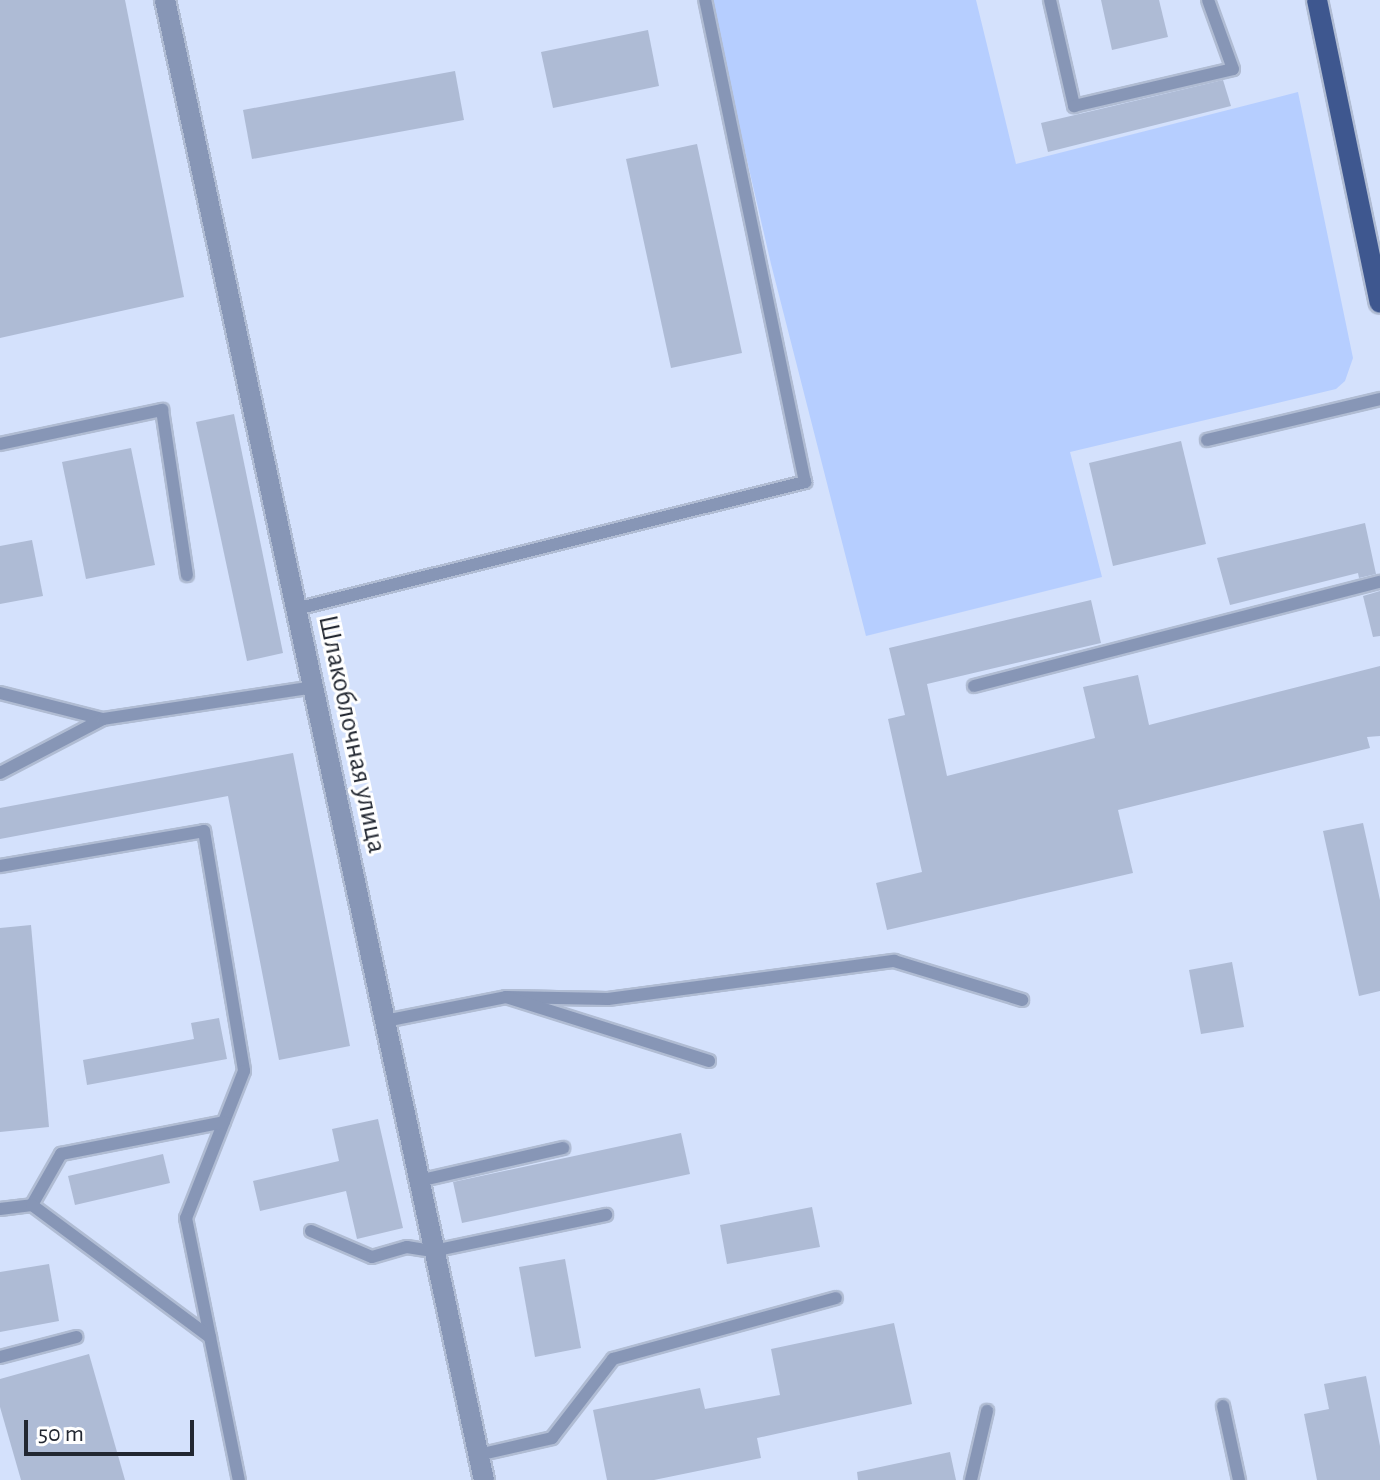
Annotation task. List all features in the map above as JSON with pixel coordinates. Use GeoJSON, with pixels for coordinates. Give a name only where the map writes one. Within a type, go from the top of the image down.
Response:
{"type":"FeatureCollection","features":[{"type":"Feature","properties":{"kind":"main road"},"geometry":{"type":"LineString","coordinates":[[1317,0],[1380,303]]}},
{"type":"Feature","properties":{"kind":"street","name":"Шлакоблочная улица"},"geometry":{"type":"LineString","coordinates":[[165,0],[484,1480]]}},
{"type":"Feature","properties":{"kind":"lane"},"geometry":{"type":"LineString","coordinates":[[296,609],[805,482],[705,0]]}},
{"type":"Feature","properties":{"kind":"lane"},"geometry":{"type":"LineString","coordinates":[[1050,0],[1074,106],[1233,69],[1208,0]]}},
{"type":"Feature","properties":{"kind":"lane"},"geometry":{"type":"LineString","coordinates":[[1207,440],[1380,399]]}},
{"type":"Feature","properties":{"kind":"lane"},"geometry":{"type":"LineString","coordinates":[[0,444],[162,410],[187,575]]}},
{"type":"Feature","properties":{"kind":"lane"},"geometry":{"type":"LineString","coordinates":[[974,686],[1380,582]]}},
{"type":"Feature","properties":{"kind":"lane"},"geometry":{"type":"LineString","coordinates":[[0,773],[103,719],[314,687]]}},
{"type":"Feature","properties":{"kind":"lane"},"geometry":{"type":"LineString","coordinates":[[0,693],[103,719]]}},
{"type":"Feature","properties":{"kind":"lane"},"geometry":{"type":"LineString","coordinates":[[0,866],[204,831],[244,1071],[186,1218],[239,1480]]}},
{"type":"Feature","properties":{"kind":"lane"},"geometry":{"type":"LineString","coordinates":[[385,1021],[506,997],[608,999],[894,961],[1022,1000]]}},
{"type":"Feature","properties":{"kind":"lane"},"geometry":{"type":"LineString","coordinates":[[506,997],[709,1061]]}},
{"type":"Feature","properties":{"kind":"lane"},"geometry":{"type":"LineString","coordinates":[[32,1205],[61,1154],[224,1122]]}},
{"type":"Feature","properties":{"kind":"lane"},"geometry":{"type":"LineString","coordinates":[[418,1181],[563,1148]]}},
{"type":"Feature","properties":{"kind":"lane"},"geometry":{"type":"LineString","coordinates":[[0,1209],[32,1205],[210,1337]]}},
{"type":"Feature","properties":{"kind":"lane"},"geometry":{"type":"LineString","coordinates":[[311,1231],[372,1257],[407,1247],[433,1251],[606,1215]]}},
{"type":"Feature","properties":{"kind":"lane"},"geometry":{"type":"LineString","coordinates":[[478,1455],[552,1438],[613,1359],[836,1298]]}},
{"type":"Feature","properties":{"kind":"lane"},"geometry":{"type":"LineString","coordinates":[[0,1357],[76,1337]]}},
{"type":"Feature","properties":{"kind":"lane"},"geometry":{"type":"LineString","coordinates":[[1223,1406],[1239,1480]]}},
{"type":"Feature","properties":{"kind":"lane"},"geometry":{"type":"LineString","coordinates":[[971,1480],[987,1411]]}},
{"type":"Feature","properties":{"kind":"shaded area"},"geometry":{"type":"Polygon","coordinates":[[[710,0],[976,0],[1016,164],[1298,92],[1353,358],[1345,381],[1336,389],[1070,452],[1102,577],[866,636],[771,264],[710,0]]]}},
{"type":"Feature","properties":{"kind":"building"},"geometry":{"type":"Polygon","coordinates":[[[0,0],[125,0],[184,297],[0,338],[0,0]]]}},
{"type":"Feature","properties":{"kind":"building"},"geometry":{"type":"Polygon","coordinates":[[[1101,0],[1159,0],[1168,37],[1112,50],[1101,0]]]}},
{"type":"Feature","properties":{"kind":"building"},"geometry":{"type":"Polygon","coordinates":[[[648,30],[659,86],[553,108],[541,52],[648,30]]]}},
{"type":"Feature","properties":{"kind":"building"},"geometry":{"type":"Polygon","coordinates":[[[455,71],[464,120],[252,159],[243,110],[455,71]]]}},
{"type":"Feature","properties":{"kind":"building"},"geometry":{"type":"Polygon","coordinates":[[[1223,80],[1231,106],[1048,152],[1041,123],[1223,80]]]}},
{"type":"Feature","properties":{"kind":"building"},"geometry":{"type":"Polygon","coordinates":[[[697,144],[742,353],[671,368],[626,159],[697,144]]]}},
{"type":"Feature","properties":{"kind":"building"},"geometry":{"type":"Polygon","coordinates":[[[234,414],[283,653],[247,661],[196,422],[234,414]]]}},
{"type":"Feature","properties":{"kind":"building"},"geometry":{"type":"Polygon","coordinates":[[[1181,441],[1206,544],[1113,566],[1089,463],[1181,441]]]}},
{"type":"Feature","properties":{"kind":"building"},"geometry":{"type":"Polygon","coordinates":[[[131,448],[155,565],[86,579],[62,462],[131,448]]]}},
{"type":"Feature","properties":{"kind":"building"},"geometry":{"type":"Polygon","coordinates":[[[1365,523],[1376,574],[1359,578],[1358,573],[1230,605],[1217,558],[1365,523]]]}},
{"type":"Feature","properties":{"kind":"building"},"geometry":{"type":"Polygon","coordinates":[[[32,540],[43,596],[0,604],[0,546],[32,540]]]}},
{"type":"Feature","properties":{"kind":"building"},"geometry":{"type":"Polygon","coordinates":[[[1380,591],[1380,636],[1373,637],[1363,596],[1380,591]]]}},
{"type":"Feature","properties":{"kind":"building"},"geometry":{"type":"Polygon","coordinates":[[[1091,600],[1101,643],[927,684],[947,776],[1095,738],[1083,687],[1138,675],[1149,725],[1380,666],[1380,736],[1367,737],[1370,748],[1118,810],[1133,873],[887,930],[876,883],[922,872],[888,719],[905,715],[889,648],[1091,600]]]}},
{"type":"Feature","properties":{"kind":"building"},"geometry":{"type":"Polygon","coordinates":[[[293,753],[350,1046],[279,1060],[228,796],[0,839],[0,808],[293,753]]]}},
{"type":"Feature","properties":{"kind":"building"},"geometry":{"type":"Polygon","coordinates":[[[1363,823],[1380,900],[1380,991],[1359,996],[1323,831],[1363,823]]]}},
{"type":"Feature","properties":{"kind":"building"},"geometry":{"type":"Polygon","coordinates":[[[31,925],[49,1127],[0,1132],[0,928],[31,925]]]}},
{"type":"Feature","properties":{"kind":"building"},"geometry":{"type":"Polygon","coordinates":[[[1232,962],[1244,1027],[1201,1034],[1189,970],[1232,962]]]}},
{"type":"Feature","properties":{"kind":"building"},"geometry":{"type":"Polygon","coordinates":[[[219,1018],[227,1059],[87,1085],[83,1060],[194,1039],[191,1023],[219,1018]]]}},
{"type":"Feature","properties":{"kind":"building"},"geometry":{"type":"Polygon","coordinates":[[[378,1119],[403,1228],[357,1239],[346,1191],[260,1211],[253,1181],[339,1161],[332,1129],[378,1119]]]}},
{"type":"Feature","properties":{"kind":"building"},"geometry":{"type":"Polygon","coordinates":[[[681,1133],[690,1174],[462,1223],[453,1182],[681,1133]]]}},
{"type":"Feature","properties":{"kind":"building"},"geometry":{"type":"Polygon","coordinates":[[[163,1154],[170,1183],[75,1205],[68,1176],[163,1154]]]}},
{"type":"Feature","properties":{"kind":"building"},"geometry":{"type":"Polygon","coordinates":[[[812,1207],[820,1247],[727,1264],[720,1225],[812,1207]]]}},
{"type":"Feature","properties":{"kind":"building"},"geometry":{"type":"Polygon","coordinates":[[[565,1259],[581,1348],[535,1357],[519,1267],[565,1259]]]}},
{"type":"Feature","properties":{"kind":"building"},"geometry":{"type":"Polygon","coordinates":[[[49,1264],[59,1321],[0,1332],[0,1272],[49,1264]]]}},
{"type":"Feature","properties":{"kind":"building"},"geometry":{"type":"Polygon","coordinates":[[[894,1323],[912,1404],[757,1438],[761,1458],[654,1480],[607,1480],[593,1410],[700,1388],[705,1409],[780,1395],[771,1349],[894,1323]]]}},
{"type":"Feature","properties":{"kind":"building"},"geometry":{"type":"Polygon","coordinates":[[[89,1354],[125,1480],[21,1480],[0,1407],[0,1379],[89,1354]]]}},
{"type":"Feature","properties":{"kind":"building"},"geometry":{"type":"Polygon","coordinates":[[[1366,1376],[1380,1446],[1380,1480],[1317,1480],[1304,1414],[1329,1409],[1324,1384],[1366,1376]]]}},
{"type":"Feature","properties":{"kind":"building"},"geometry":{"type":"Polygon","coordinates":[[[950,1452],[956,1480],[858,1480],[857,1472],[950,1452]]]}}]}
